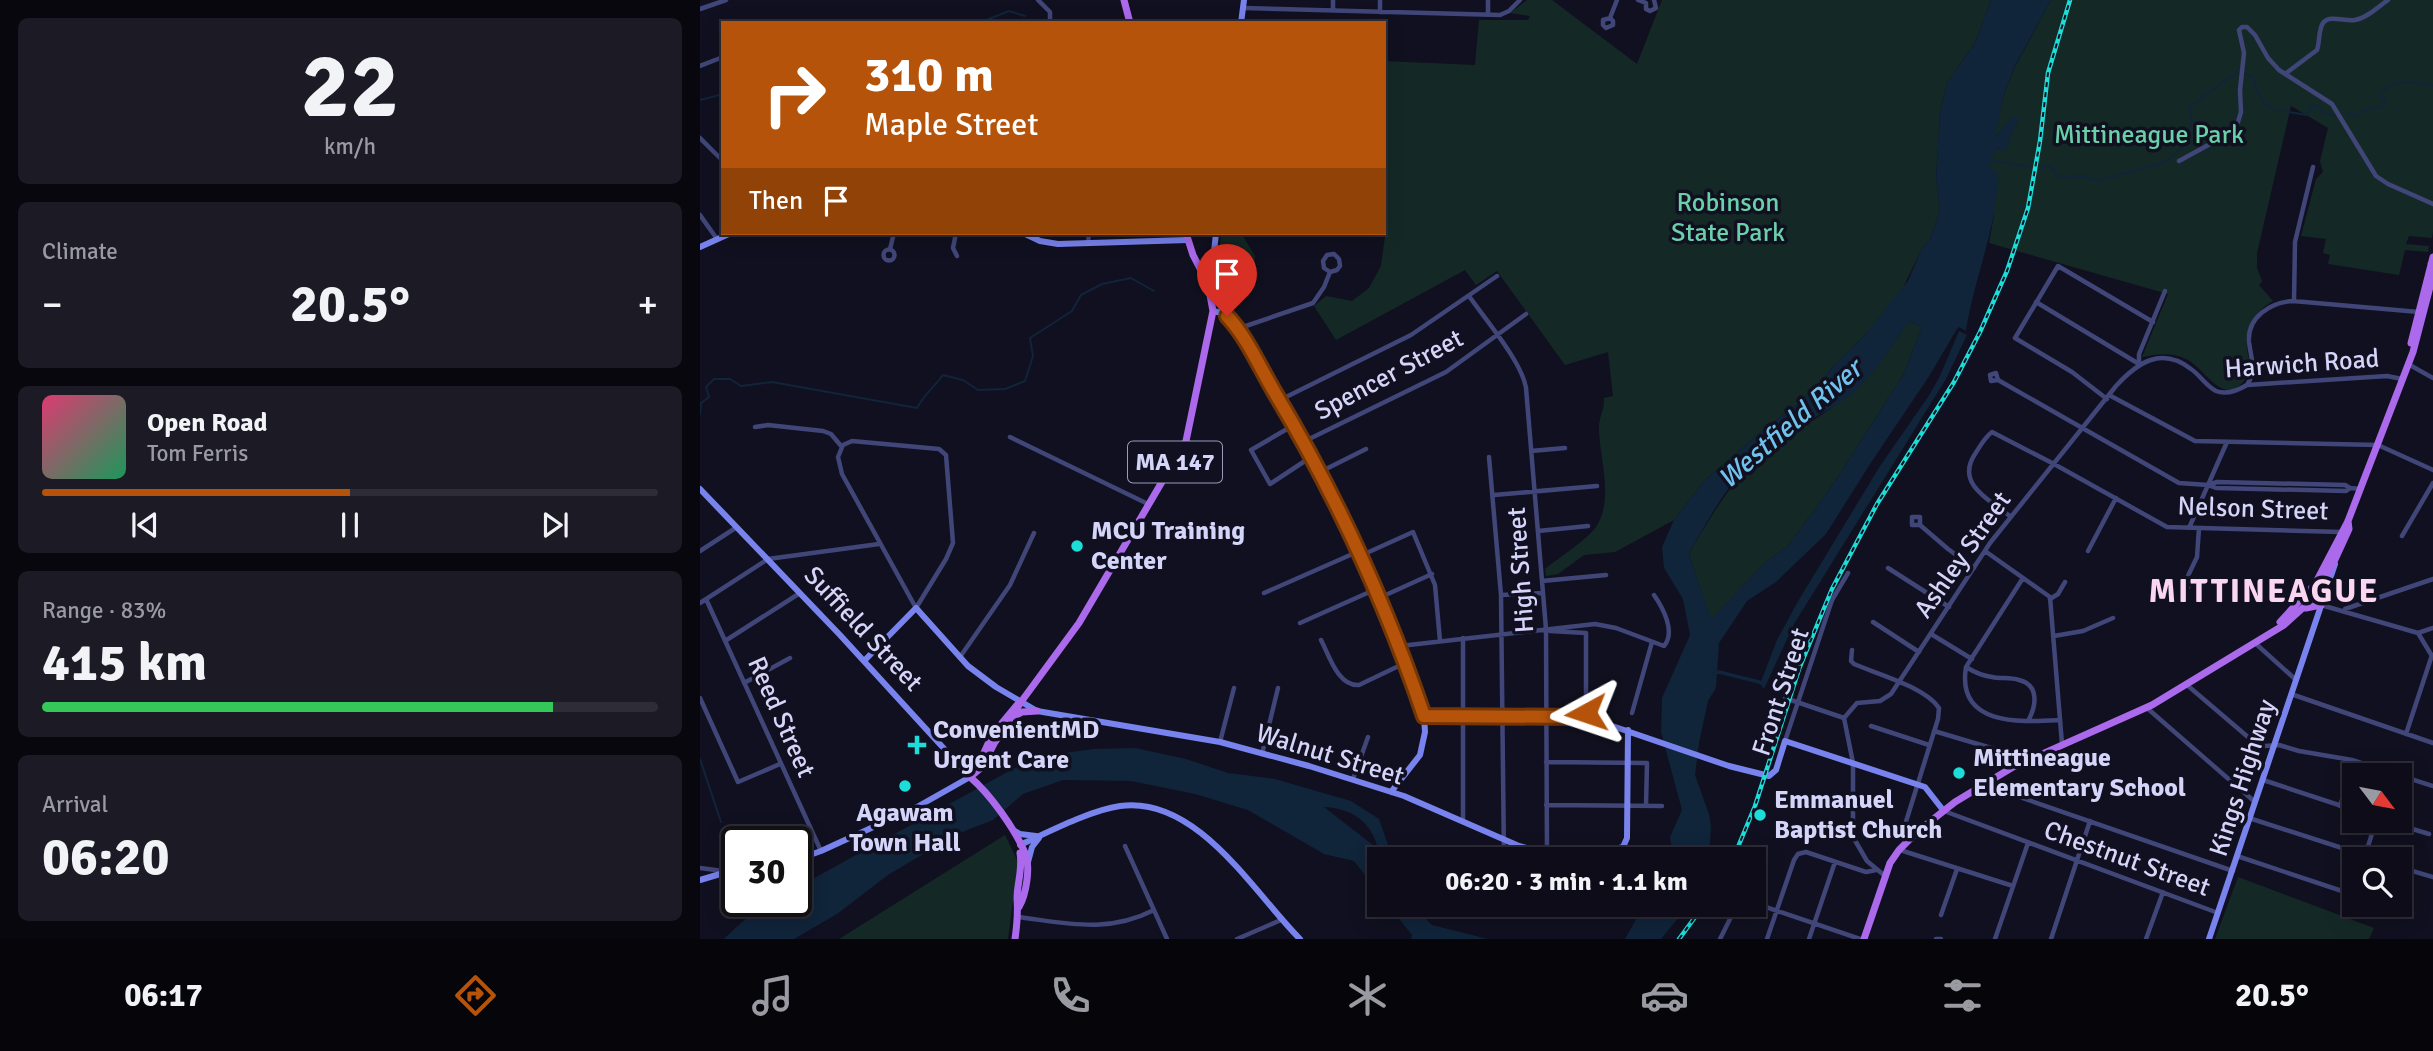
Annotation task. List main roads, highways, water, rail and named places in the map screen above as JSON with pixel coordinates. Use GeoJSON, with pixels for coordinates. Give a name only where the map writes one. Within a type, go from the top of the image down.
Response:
{"type":"FeatureCollection","features":[{"type":"Feature","properties":{"kind":"main road"},"geometry":{"type":"LineString","coordinates":[[1124,0],[1129,21]]}},
{"type":"Feature","properties":{"kind":"main road"},"geometry":{"type":"LineString","coordinates":[[700,247],[727,235]]}},
{"type":"Feature","properties":{"kind":"main road"},"geometry":{"type":"LineString","coordinates":[[1028,235],[1048,243],[1088,244],[1147,242],[1187,236]]}},
{"type":"Feature","properties":{"kind":"main road"},"geometry":{"type":"LineString","coordinates":[[1208,284],[1216,235]]}},
{"type":"Feature","properties":{"kind":"main road","name":"MA 147"},"geometry":{"type":"LineString","coordinates":[[982,784],[995,742],[1079,623],[1185,441],[1216,312],[1208,284],[1187,236]]}},
{"type":"Feature","properties":{"kind":"main road"},"geometry":{"type":"LineString","coordinates":[[2263,637],[2291,612],[2315,584],[2348,521],[2407,364],[2430,287],[2432,260]]}},
{"type":"Feature","properties":{"kind":"main road"},"geometry":{"type":"LineString","coordinates":[[1216,312],[1230,318],[1320,472],[1400,646],[1424,716],[1425,732],[1420,755],[1391,792]]}},
{"type":"Feature","properties":{"kind":"main road","name":"Suffield Street"},"geometry":{"type":"LineString","coordinates":[[702,493],[738,527],[970,777],[982,784],[1020,845]]}},
{"type":"Feature","properties":{"kind":"main road"},"geometry":{"type":"LineString","coordinates":[[1862,939],[1885,876],[1899,850],[1943,810],[2024,761],[2147,707],[2188,685],[2284,625],[2299,612],[2321,585],[2349,529],[2348,521]]}},
{"type":"Feature","properties":{"kind":"main road","name":"Kings Highway"},"geometry":{"type":"LineString","coordinates":[[2210,939],[2336,558]]}},
{"type":"Feature","properties":{"kind":"main road","name":"Kings Highway"},"geometry":{"type":"LineString","coordinates":[[2319,605],[2321,585]]}},
{"type":"Feature","properties":{"kind":"main road"},"geometry":{"type":"LineString","coordinates":[[2299,612],[2319,605]]}},
{"type":"Feature","properties":{"kind":"main road","name":"Walnut Street"},"geometry":{"type":"LineString","coordinates":[[864,661],[916,608],[960,657],[984,679],[1037,711],[1220,742],[1353,779],[1526,848],[1623,847],[1627,836],[1628,730]]}},
{"type":"Feature","properties":{"kind":"main road","name":"MA 147"},"geometry":{"type":"LineString","coordinates":[[970,777],[992,735],[1013,707],[1021,702]]}},
{"type":"Feature","properties":{"kind":"main road"},"geometry":{"type":"LineString","coordinates":[[1011,718],[1022,712],[1037,711]]}},
{"type":"Feature","properties":{"kind":"main road","name":"Front Street"},"geometry":{"type":"LineString","coordinates":[[1424,716],[1586,717],[1745,771],[1770,776],[1777,768],[1785,741],[1917,783],[1927,788],[1943,810]]}},
{"type":"Feature","properties":{"kind":"main road"},"geometry":{"type":"LineString","coordinates":[[812,854],[929,800],[978,772],[989,757]]}},
{"type":"Feature","properties":{"kind":"main road"},"geometry":{"type":"LineString","coordinates":[[1020,845],[1117,807],[1131,805],[1155,810],[1188,824],[1213,841],[1300,939]]}},
{"type":"Feature","properties":{"kind":"main road"},"geometry":{"type":"LineString","coordinates":[[1009,828],[1020,834],[1039,836]]}},
{"type":"Feature","properties":{"kind":"main road"},"geometry":{"type":"LineString","coordinates":[[1015,939],[1032,847],[1039,836]]}},
{"type":"Feature","properties":{"kind":"main road"},"geometry":{"type":"LineString","coordinates":[[1020,845],[1026,858],[1027,874]]}},
{"type":"Feature","properties":{"kind":"main road"},"geometry":{"type":"LineString","coordinates":[[1019,907],[1017,900],[1022,863],[1020,845]]}},
{"type":"Feature","properties":{"kind":"main road"},"geometry":{"type":"LineString","coordinates":[[700,880],[721,874]]}},
{"type":"Feature","properties":{"kind":"water","name":"Westfield River"},"geometry":{"type":"Polygon","coordinates":[[[1991,0],[2051,0],[2015,66],[2003,97],[1995,137],[2012,118],[2019,118],[2004,152],[1997,148],[1989,162],[1991,169],[1998,172],[1997,192],[1966,331],[1959,327],[1957,329],[1826,534],[1776,582],[1747,601],[1719,643],[1716,688],[1708,701],[1695,775],[1709,814],[1710,847],[1672,847],[1670,837],[1682,810],[1661,732],[1662,698],[1690,635],[1683,599],[1664,568],[1662,547],[1674,520],[1705,480],[1795,406],[1824,378],[1863,337],[1908,281],[1921,250],[1930,239],[1940,211],[1936,177],[1940,112],[1947,83],[1975,43],[1991,0]],[[1910,321],[1877,367],[1854,392],[1776,440],[1737,477],[1689,554],[1711,619],[1766,562],[1788,546],[1834,483],[1903,375],[1922,328],[1910,321]]]}},
{"type":"Feature","properties":{"kind":"water"},"geometry":{"type":"Polygon","coordinates":[[[1959,331],[1967,335],[1946,379],[1794,624],[1764,689],[1760,684],[1777,640],[1797,603],[1880,466],[1928,397],[1959,331]]]}},
{"type":"Feature","properties":{"kind":"water"},"geometry":{"type":"Polygon","coordinates":[[[1135,748],[1186,759],[1228,773],[1275,779],[1351,801],[1379,819],[1389,847],[1377,847],[1371,831],[1359,818],[1343,810],[1324,807],[1375,847],[1367,847],[1367,878],[1354,861],[1324,854],[1248,810],[1195,794],[1131,781],[1063,780],[1023,794],[993,820],[957,834],[888,875],[837,914],[794,939],[724,939],[748,917],[812,917],[812,879],[1035,757],[1093,749],[1135,748]]]}},
{"type":"Feature","properties":{"kind":"water"},"geometry":{"type":"Polygon","coordinates":[[[1398,917],[1425,917],[1432,925],[1488,939],[1411,939],[1412,935],[1398,917]]]}},
{"type":"Feature","properties":{"kind":"water"},"geometry":{"type":"Polygon","coordinates":[[[1637,917],[1679,917],[1661,939],[1625,939],[1637,917]]]}},
{"type":"Feature","properties":{"kind":"waterway"},"geometry":{"type":"LineString","coordinates":[[984,21],[1009,11],[1025,16]]}},
{"type":"Feature","properties":{"kind":"waterway"},"geometry":{"type":"LineString","coordinates":[[2041,166],[2050,167],[2059,177],[2084,176],[2097,181],[2167,162],[2184,145],[2192,121],[2189,107],[2236,73],[2239,74]]}},
{"type":"Feature","properties":{"kind":"waterway"},"geometry":{"type":"LineString","coordinates":[[2244,74],[2253,77],[2261,98],[2276,110],[2306,115],[2315,105],[2326,114],[2334,115]]}},
{"type":"Feature","properties":{"kind":"waterway"},"geometry":{"type":"LineString","coordinates":[[2347,113],[2357,116],[2369,108],[2383,107],[2385,100],[2380,95],[2397,83],[2411,82],[2433,86]]}},
{"type":"Feature","properties":{"kind":"waterway"},"geometry":{"type":"LineString","coordinates":[[700,100],[721,95]]}},
{"type":"Feature","properties":{"kind":"waterway"},"geometry":{"type":"LineString","coordinates":[[1991,160],[2031,167]]}},
{"type":"Feature","properties":{"kind":"waterway"},"geometry":{"type":"LineString","coordinates":[[700,414],[701,403],[709,397],[706,387],[714,379],[730,379],[741,386],[772,382],[917,408],[943,375],[963,380],[978,390],[1005,389],[1025,381],[1033,356],[1030,338],[1072,311],[1081,295],[1102,284],[1131,278],[1154,291]]}},
{"type":"Feature","properties":{"kind":"waterway"},"geometry":{"type":"LineString","coordinates":[[1714,674],[1719,672],[1763,683]]}},
{"type":"Feature","properties":{"kind":"waterway"},"geometry":{"type":"LineString","coordinates":[[700,759],[721,822]]}},
{"type":"Feature","properties":{"kind":"railway"},"geometry":{"type":"LineString","coordinates":[[1738,847],[1755,806],[1799,669],[1832,589],[1877,504],[1954,382],[2007,271],[2028,208],[2048,73],[2070,0]]}},
{"type":"Feature","properties":{"kind":"railway"},"geometry":{"type":"LineString","coordinates":[[1679,939],[1695,917]]}},
{"type":"Feature","properties":{"kind":"place","name":"MCU Training Center"},"geometry":{"type":"Point","coordinates":[1077,546]}},
{"type":"Feature","properties":{"kind":"place","name":"ConvenientMD Urgent Care"},"geometry":{"type":"Point","coordinates":[917,745]}},
{"type":"Feature","properties":{"kind":"place","name":"Mittineague Elementary School"},"geometry":{"type":"Point","coordinates":[1959,773]}},
{"type":"Feature","properties":{"kind":"place","name":"Agawam Town Hall"},"geometry":{"type":"Point","coordinates":[905,786]}},
{"type":"Feature","properties":{"kind":"place","name":"Emmanuel Baptist Church"},"geometry":{"type":"Point","coordinates":[1760,815]}},
{"type":"Feature","properties":{"kind":"district","name":"MITTINEAGUE"},"geometry":{"type":"Point","coordinates":[2264,591]}},
{"type":"Feature","properties":{"kind":"park label","name":"Mittineague Park"},"geometry":{"type":"Point","coordinates":[2149,135]}},
{"type":"Feature","properties":{"kind":"park label","name":"Robinson State Park"},"geometry":{"type":"Point","coordinates":[1728,218]}}]}
